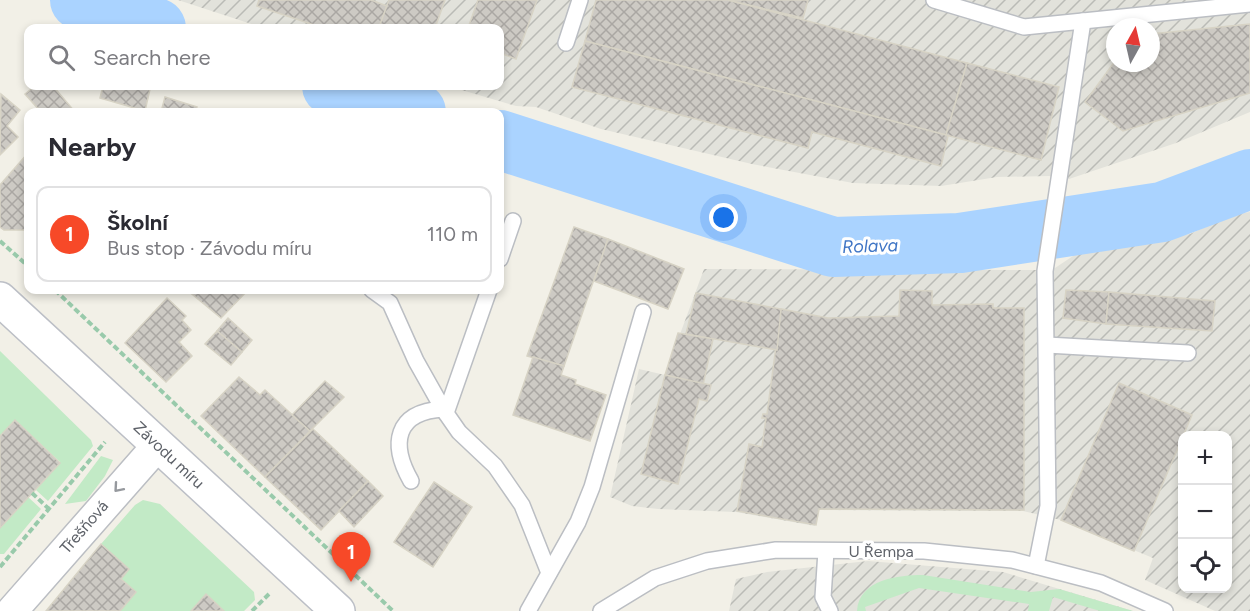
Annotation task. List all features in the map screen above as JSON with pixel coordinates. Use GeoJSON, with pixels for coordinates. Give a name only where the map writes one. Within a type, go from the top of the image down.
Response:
{"type":"FeatureCollection","features":[{"type":"Feature","properties":{"kind":"main road","name":"Závodu míru"},"geometry":{"type":"LineString","coordinates":[[0,299],[338,611]]}},
{"type":"Feature","properties":{"kind":"street","name":"Třešňová"},"geometry":{"type":"LineString","coordinates":[[12,611],[158,445]]}},
{"type":"Feature","properties":{"kind":"lane"},"geometry":{"type":"LineString","coordinates":[[566,43],[580,0]]}},
{"type":"Feature","properties":{"kind":"lane"},"geometry":{"type":"LineString","coordinates":[[934,0],[1024,27],[1250,4]]}},
{"type":"Feature","properties":{"kind":"lane"},"geometry":{"type":"LineString","coordinates":[[1036,566],[1048,506],[1045,271],[1083,21]]}},
{"type":"Feature","properties":{"kind":"lane"},"geometry":{"type":"LineString","coordinates":[[504,247],[513,221]]}},
{"type":"Feature","properties":{"kind":"lane"},"geometry":{"type":"LineString","coordinates":[[378,294],[390,303],[416,361],[444,411],[459,432],[495,466],[522,505],[549,573]]}},
{"type":"Feature","properties":{"kind":"lane"},"geometry":{"type":"LineString","coordinates":[[444,411],[488,294]]}},
{"type":"Feature","properties":{"kind":"lane"},"geometry":{"type":"LineString","coordinates":[[528,611],[578,522],[592,487],[643,312]]}},
{"type":"Feature","properties":{"kind":"lane"},"geometry":{"type":"LineString","coordinates":[[1047,345],[1188,353]]}},
{"type":"Feature","properties":{"kind":"lane"},"geometry":{"type":"LineString","coordinates":[[411,481],[400,457],[398,442],[400,431],[419,412],[444,411]]}},
{"type":"Feature","properties":{"kind":"lane","name":"U Řempa"},"geometry":{"type":"LineString","coordinates":[[601,611],[656,578],[707,561],[776,550],[924,551],[1011,560],[1101,583],[1165,611]]}},
{"type":"Feature","properties":{"kind":"lane"},"geometry":{"type":"LineString","coordinates":[[826,551],[823,597],[830,611]]}},
{"type":"Feature","properties":{"kind":"path"},"geometry":{"type":"LineString","coordinates":[[0,241],[24,262]]}},
{"type":"Feature","properties":{"kind":"path"},"geometry":{"type":"LineString","coordinates":[[59,294],[393,611]]}},
{"type":"Feature","properties":{"kind":"path"},"geometry":{"type":"LineString","coordinates":[[1,564],[105,442]]}},
{"type":"Feature","properties":{"kind":"path"},"geometry":{"type":"LineString","coordinates":[[32,493],[49,509]]}},
{"type":"Feature","properties":{"kind":"path"},"geometry":{"type":"LineString","coordinates":[[252,611],[269,594]]}},
{"type":"Feature","properties":{"kind":"shaded area"},"geometry":{"type":"Polygon","coordinates":[[[178,0],[1250,0],[1250,112],[1176,143],[1069,179],[1049,176],[997,177],[941,186],[853,183],[752,164],[601,129],[536,107],[516,106],[462,90],[504,90],[504,24],[252,24],[178,0]]]}},
{"type":"Feature","properties":{"kind":"shaded area"},"geometry":{"type":"Polygon","coordinates":[[[1250,212],[1250,611],[1215,611],[1145,580],[1153,558],[1061,520],[1023,511],[818,510],[815,526],[736,512],[632,506],[610,497],[639,369],[665,375],[704,269],[1052,270],[1091,244],[1190,234],[1232,215],[1250,212]]]}},
{"type":"Feature","properties":{"kind":"shaded area"},"geometry":{"type":"Polygon","coordinates":[[[868,561],[1003,572],[1133,611],[729,611],[736,579],[767,572],[868,561]]]}},
{"type":"Feature","properties":{"kind":"green space"},"geometry":{"type":"Polygon","coordinates":[[[0,351],[91,440],[93,446],[48,501],[36,490],[60,462],[15,420],[0,436],[0,351]]]}},
{"type":"Feature","properties":{"kind":"green space"},"geometry":{"type":"Polygon","coordinates":[[[101,456],[113,460],[105,476],[86,501],[65,504],[101,456]]]}},
{"type":"Feature","properties":{"kind":"green space"},"geometry":{"type":"Polygon","coordinates":[[[28,497],[41,509],[4,554],[0,554],[0,528],[28,497]]]}},
{"type":"Feature","properties":{"kind":"green space"},"geometry":{"type":"Polygon","coordinates":[[[143,500],[160,504],[254,592],[255,600],[244,611],[118,611],[135,591],[121,579],[129,569],[101,544],[135,505],[143,500]]]}},
{"type":"Feature","properties":{"kind":"green space"},"geometry":{"type":"Polygon","coordinates":[[[923,575],[1031,592],[1059,589],[1133,611],[1100,611],[1053,597],[1049,611],[1028,611],[1029,604],[919,588],[865,607],[866,611],[857,611],[859,600],[872,586],[892,578],[923,575]]]}},
{"type":"Feature","properties":{"kind":"building"},"geometry":{"type":"Polygon","coordinates":[[[259,0],[371,0],[387,6],[380,24],[311,24],[257,6],[259,0]]]}},
{"type":"Feature","properties":{"kind":"building"},"geometry":{"type":"Polygon","coordinates":[[[389,0],[445,0],[436,24],[380,24],[389,0]]]}},
{"type":"Feature","properties":{"kind":"building"},"geometry":{"type":"Polygon","coordinates":[[[478,0],[537,0],[516,59],[504,54],[504,24],[469,24],[478,0]]]}},
{"type":"Feature","properties":{"kind":"building"},"geometry":{"type":"Polygon","coordinates":[[[596,0],[728,0],[967,63],[946,135],[585,41],[596,0]]]}},
{"type":"Feature","properties":{"kind":"building"},"geometry":{"type":"Polygon","coordinates":[[[728,0],[808,0],[803,18],[728,0]]]}},
{"type":"Feature","properties":{"kind":"building"},"geometry":{"type":"Polygon","coordinates":[[[1250,24],[1250,93],[1123,131],[1085,102],[1107,72],[1160,72],[1160,33],[1250,24]]]}},
{"type":"Feature","properties":{"kind":"building"},"geometry":{"type":"Polygon","coordinates":[[[585,41],[946,135],[948,136],[941,166],[812,132],[808,148],[572,87],[585,41]]]}},
{"type":"Feature","properties":{"kind":"building"},"geometry":{"type":"Polygon","coordinates":[[[967,63],[1059,87],[1041,160],[946,135],[967,63]]]}},
{"type":"Feature","properties":{"kind":"building"},"geometry":{"type":"Polygon","coordinates":[[[30,90],[56,90],[72,108],[37,108],[25,94],[30,90]]]}},
{"type":"Feature","properties":{"kind":"building"},"geometry":{"type":"Polygon","coordinates":[[[102,90],[150,90],[146,108],[135,108],[100,98],[102,90]]]}},
{"type":"Feature","properties":{"kind":"building"},"geometry":{"type":"Polygon","coordinates":[[[1,94],[20,110],[7,126],[18,137],[0,155],[1,94]]]}},
{"type":"Feature","properties":{"kind":"building"},"geometry":{"type":"Polygon","coordinates":[[[165,97],[197,107],[197,108],[162,108],[165,97]]]}},
{"type":"Feature","properties":{"kind":"building"},"geometry":{"type":"Polygon","coordinates":[[[24,158],[24,230],[4,230],[0,227],[0,185],[24,158]]]}},
{"type":"Feature","properties":{"kind":"building"},"geometry":{"type":"Polygon","coordinates":[[[574,227],[608,239],[564,366],[527,356],[574,227]]]}},
{"type":"Feature","properties":{"kind":"building"},"geometry":{"type":"Polygon","coordinates":[[[608,239],[684,269],[668,309],[594,281],[608,239]]]}},
{"type":"Feature","properties":{"kind":"building"},"geometry":{"type":"Polygon","coordinates":[[[900,290],[932,291],[932,305],[993,304],[993,308],[1024,308],[1024,510],[819,509],[816,525],[737,511],[749,444],[762,447],[766,418],[762,418],[763,414],[767,414],[781,309],[828,318],[899,316],[900,290]]]}},
{"type":"Feature","properties":{"kind":"building"},"geometry":{"type":"Polygon","coordinates":[[[1066,290],[1109,292],[1106,324],[1063,318],[1066,290]]]}},
{"type":"Feature","properties":{"kind":"building"},"geometry":{"type":"Polygon","coordinates":[[[1109,292],[1215,301],[1212,331],[1106,324],[1109,292]]]}},
{"type":"Feature","properties":{"kind":"building"},"geometry":{"type":"Polygon","coordinates":[[[696,293],[781,309],[777,350],[686,334],[696,293]]]}},
{"type":"Feature","properties":{"kind":"building"},"geometry":{"type":"Polygon","coordinates":[[[192,294],[244,294],[221,318],[192,294]]]}},
{"type":"Feature","properties":{"kind":"building"},"geometry":{"type":"Polygon","coordinates":[[[167,298],[186,316],[182,320],[191,330],[179,342],[192,356],[166,382],[125,343],[167,298]]]}},
{"type":"Feature","properties":{"kind":"building"},"geometry":{"type":"Polygon","coordinates":[[[228,318],[252,340],[242,352],[217,331],[228,318]]]}},
{"type":"Feature","properties":{"kind":"building"},"geometry":{"type":"Polygon","coordinates":[[[217,331],[242,352],[231,365],[205,344],[217,331]]]}},
{"type":"Feature","properties":{"kind":"building"},"geometry":{"type":"Polygon","coordinates":[[[678,333],[713,339],[703,385],[665,375],[678,333]]]}},
{"type":"Feature","properties":{"kind":"building"},"geometry":{"type":"Polygon","coordinates":[[[533,357],[564,366],[561,375],[576,380],[575,384],[606,395],[590,441],[513,415],[533,357]]]}},
{"type":"Feature","properties":{"kind":"building"},"geometry":{"type":"Polygon","coordinates":[[[665,375],[711,385],[707,401],[699,399],[678,484],[641,474],[665,375]]]}},
{"type":"Feature","properties":{"kind":"building"},"geometry":{"type":"Polygon","coordinates":[[[239,377],[260,395],[265,390],[310,431],[265,477],[201,416],[239,377]]]}},
{"type":"Feature","properties":{"kind":"building"},"geometry":{"type":"Polygon","coordinates":[[[325,381],[344,397],[310,431],[292,415],[325,381]]]}},
{"type":"Feature","properties":{"kind":"building"},"geometry":{"type":"Polygon","coordinates":[[[1119,383],[1192,415],[1185,431],[1178,431],[1178,448],[1134,551],[1061,520],[1119,383]]]}},
{"type":"Feature","properties":{"kind":"building"},"geometry":{"type":"Polygon","coordinates":[[[15,420],[60,463],[0,528],[0,436],[15,420]]]}},
{"type":"Feature","properties":{"kind":"building"},"geometry":{"type":"Polygon","coordinates":[[[313,429],[368,481],[321,530],[265,477],[313,429]]]}},
{"type":"Feature","properties":{"kind":"building"},"geometry":{"type":"Polygon","coordinates":[[[368,481],[383,496],[354,527],[339,511],[368,481]]]}},
{"type":"Feature","properties":{"kind":"building"},"geometry":{"type":"Polygon","coordinates":[[[434,482],[472,507],[433,567],[394,542],[434,482]]]}},
{"type":"Feature","properties":{"kind":"building"},"geometry":{"type":"Polygon","coordinates":[[[101,544],[129,569],[121,579],[136,592],[120,611],[46,611],[101,544]]]}},
{"type":"Feature","properties":{"kind":"building"},"geometry":{"type":"Polygon","coordinates":[[[206,594],[224,611],[191,611],[206,594]]]}},
{"type":"Feature","properties":{"kind":"waterway","name":"Rolava"},"geometry":{"type":"LineString","coordinates":[[80,0],[143,24]]}},
{"type":"Feature","properties":{"kind":"waterway","name":"Rolava"},"geometry":{"type":"LineString","coordinates":[[345,90],[403,108]]}},
{"type":"Feature","properties":{"kind":"waterway","name":"Rolava"},"geometry":{"type":"LineString","coordinates":[[504,141],[833,247],[960,243],[1162,212],[1250,179]]}},
{"type":"Feature","properties":{"kind":"place","name":"Školní"},"geometry":{"type":"Point","coordinates":[351,582]}}]}
